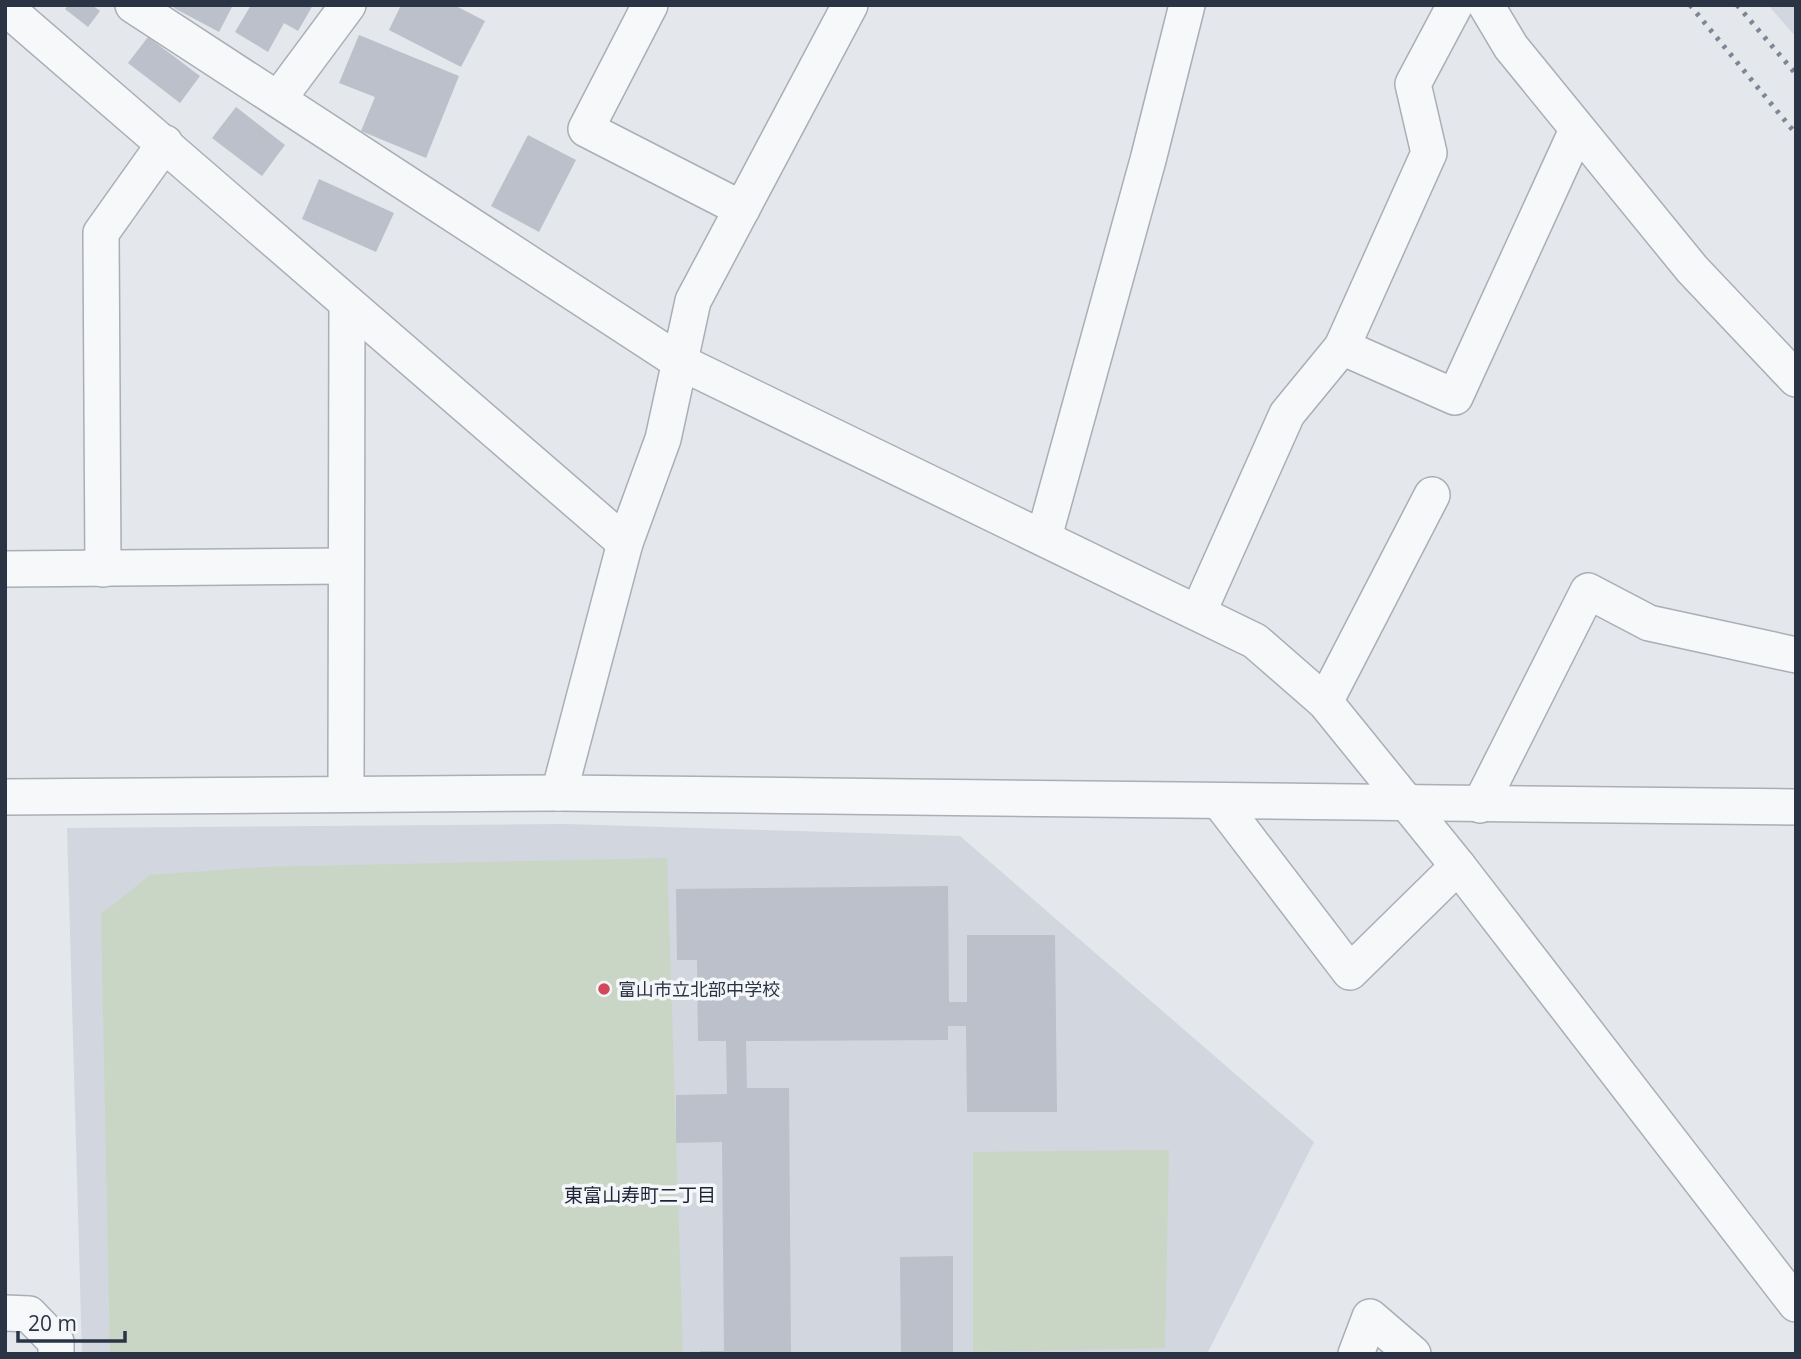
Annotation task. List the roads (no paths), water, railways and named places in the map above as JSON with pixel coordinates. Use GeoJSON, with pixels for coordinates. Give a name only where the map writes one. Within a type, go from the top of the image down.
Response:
{"type":"FeatureCollection","features":[{"type":"Feature","properties":{"kind":"street"},"geometry":{"type":"LineString","coordinates":[[133,5],[279,98],[348,148],[680,362],[751,399],[1044,537],[1255,641],[1325,702],[1405,805],[1458,866],[1796,1304]]}},
{"type":"Feature","properties":{"kind":"street"},"geometry":{"type":"LineString","coordinates":[[279,98],[348,5]]}},
{"type":"Feature","properties":{"kind":"street"},"geometry":{"type":"LineString","coordinates":[[650,5],[586,129],[742,209]]}},
{"type":"Feature","properties":{"kind":"street"},"geometry":{"type":"LineString","coordinates":[[559,793],[625,543],[663,439],[693,300],[850,5]]}},
{"type":"Feature","properties":{"kind":"street"},"geometry":{"type":"LineString","coordinates":[[1044,537],[1148,160],[1187,5]]}},
{"type":"Feature","properties":{"kind":"street"},"geometry":{"type":"LineString","coordinates":[[1198,613],[1287,414],[1342,347],[1429,153],[1413,83],[1455,5]]}},
{"type":"Feature","properties":{"kind":"street"},"geometry":{"type":"LineString","coordinates":[[1486,5],[1511,47],[1692,270],[1796,379]]}},
{"type":"Feature","properties":{"kind":"street"},"geometry":{"type":"LineString","coordinates":[[5,7],[625,543]]}},
{"type":"Feature","properties":{"kind":"street"},"geometry":{"type":"LineString","coordinates":[[1342,347],[1455,397],[1577,130]]}},
{"type":"Feature","properties":{"kind":"street"},"geometry":{"type":"LineString","coordinates":[[103,569],[101,233],[165,143]]}},
{"type":"Feature","properties":{"kind":"street"},"geometry":{"type":"LineString","coordinates":[[346,793],[347,303]]}},
{"type":"Feature","properties":{"kind":"street"},"geometry":{"type":"LineString","coordinates":[[1325,702],[1432,495]]}},
{"type":"Feature","properties":{"kind":"street"},"geometry":{"type":"LineString","coordinates":[[5,569],[346,566]]}},
{"type":"Feature","properties":{"kind":"street"},"geometry":{"type":"LineString","coordinates":[[1480,805],[1588,591],[1649,623],[1796,655]]}},
{"type":"Feature","properties":{"kind":"street"},"geometry":{"type":"LineString","coordinates":[[5,797],[559,793],[1480,805],[1789,814]]}},
{"type":"Feature","properties":{"kind":"street"},"geometry":{"type":"LineString","coordinates":[[1220,802],[1350,972],[1458,866]]}},
{"type":"Feature","properties":{"kind":"street"},"geometry":{"type":"LineString","coordinates":[[5,1313],[29,1314],[56,1342],[56,1354]]}},
{"type":"Feature","properties":{"kind":"street"},"geometry":{"type":"LineString","coordinates":[[1356,1354],[1370,1317],[1413,1354]]}},
{"type":"Feature","properties":{"kind":"railway"},"geometry":{"type":"LineString","coordinates":[[1690,5],[1796,134]]}},
{"type":"Feature","properties":{"kind":"railway"},"geometry":{"type":"LineString","coordinates":[[1737,5],[1796,74]]}},
{"type":"Feature","properties":{"kind":"place","name":"富山市立北部中学校"},"geometry":{"type":"Point","coordinates":[604,989]}},
{"type":"Feature","properties":{"kind":"district","name":"東富山寿町二丁目"},"geometry":{"type":"Point","coordinates":[640,1195]}}]}
